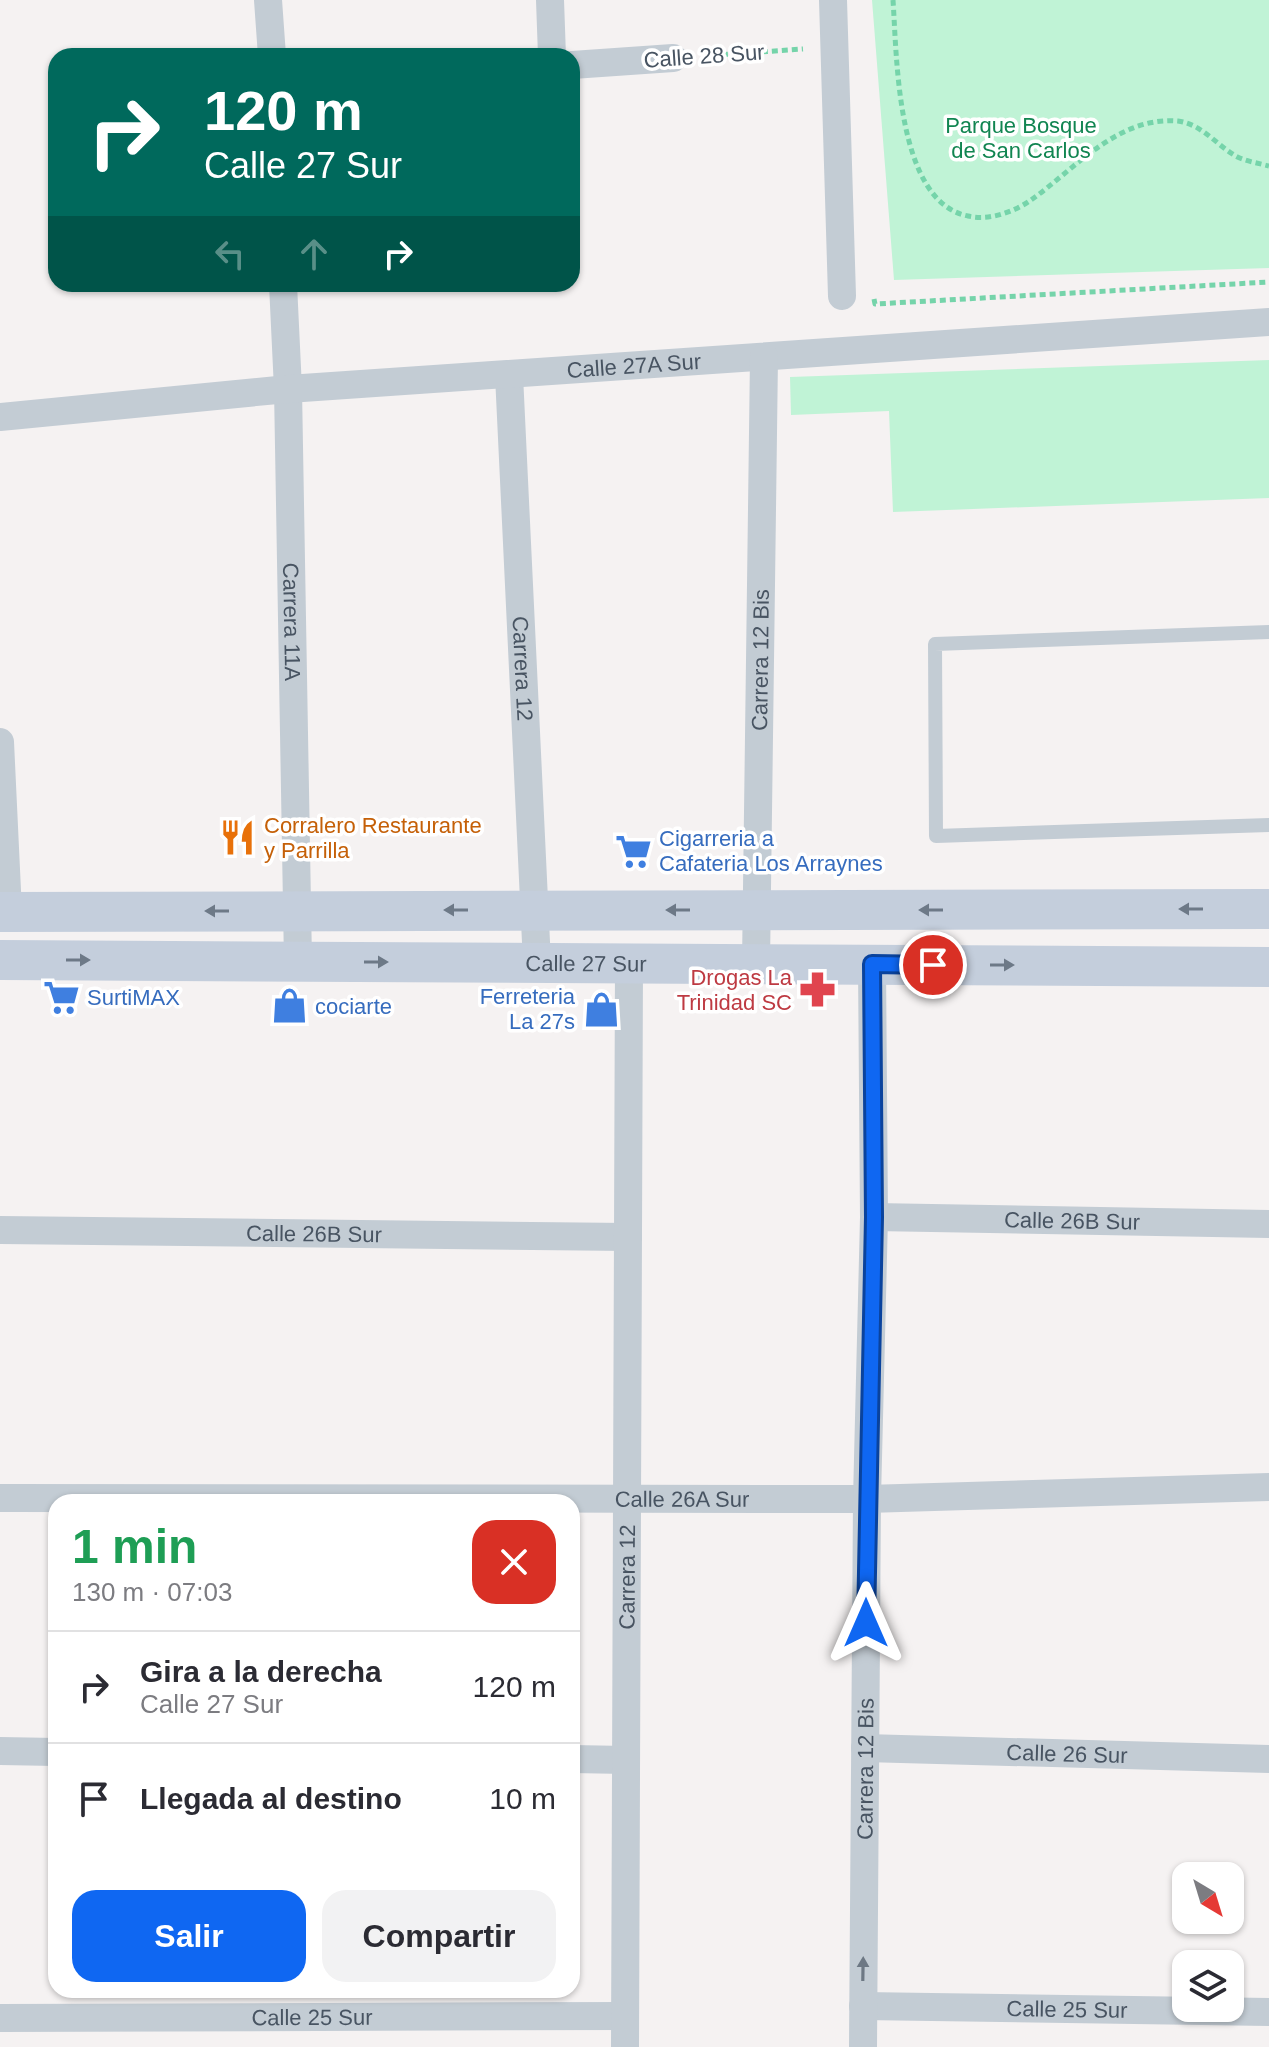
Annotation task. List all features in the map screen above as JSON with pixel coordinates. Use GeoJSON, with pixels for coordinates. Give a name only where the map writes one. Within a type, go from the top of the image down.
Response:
{"type":"FeatureCollection","features":[{"type":"Feature","properties":{"kind":"main road"},"geometry":{"type":"LineString","coordinates":[[4,912],[1269,909]]}},
{"type":"Feature","properties":{"kind":"main road","name":"Calle 27 Sur"},"geometry":{"type":"LineString","coordinates":[[0,960],[1269,967]]}},
{"type":"Feature","properties":{"kind":"street"},"geometry":{"type":"LineString","coordinates":[[268,0],[271,48]]}},
{"type":"Feature","properties":{"kind":"street"},"geometry":{"type":"LineString","coordinates":[[550,0],[552,48]]}},
{"type":"Feature","properties":{"kind":"street"},"geometry":{"type":"LineString","coordinates":[[833,0],[842,296]]}},
{"type":"Feature","properties":{"kind":"street","name":"Calle 28 Sur"},"geometry":{"type":"LineString","coordinates":[[580,64],[673,58]]}},
{"type":"Feature","properties":{"kind":"street","name":"Carrera 11A"},"geometry":{"type":"LineString","coordinates":[[283,292],[288,389],[298,962]]}},
{"type":"Feature","properties":{"kind":"street","name":"Calle 27A Sur"},"geometry":{"type":"LineString","coordinates":[[0,417],[288,389],[1269,322]]}},
{"type":"Feature","properties":{"kind":"street","name":"Carrera 12 Bis"},"geometry":{"type":"LineString","coordinates":[[756,964],[764,357]]}},
{"type":"Feature","properties":{"kind":"street","name":"Carrera 12"},"geometry":{"type":"LineString","coordinates":[[509,375],[537,963]]}},
{"type":"Feature","properties":{"kind":"street"},"geometry":{"type":"LineString","coordinates":[[0,742],[4,912]]}},
{"type":"Feature","properties":{"kind":"street","name":"Carrera 12"},"geometry":{"type":"LineString","coordinates":[[625,2047],[629,963]]}},
{"type":"Feature","properties":{"kind":"street","name":"Carrera 12 Bis"},"geometry":{"type":"LineString","coordinates":[[863,2047],[867,1499],[874,1217],[872,964]]}},
{"type":"Feature","properties":{"kind":"street","name":"Calle 26B Sur"},"geometry":{"type":"LineString","coordinates":[[874,1217],[1269,1224]]}},
{"type":"Feature","properties":{"kind":"street","name":"Calle 26B Sur"},"geometry":{"type":"LineString","coordinates":[[0,1230],[628,1237]]}},
{"type":"Feature","properties":{"kind":"street","name":"Calle 26A Sur"},"geometry":{"type":"LineString","coordinates":[[580,1498],[867,1499],[1269,1487]]}},
{"type":"Feature","properties":{"kind":"street","name":"Calle 26A Sur"},"geometry":{"type":"LineString","coordinates":[[0,1498],[48,1498]]}},
{"type":"Feature","properties":{"kind":"street","name":"Calle 26 Sur"},"geometry":{"type":"LineString","coordinates":[[865,1748],[1269,1759]]}},
{"type":"Feature","properties":{"kind":"street"},"geometry":{"type":"LineString","coordinates":[[0,1751],[48,1752]]}},
{"type":"Feature","properties":{"kind":"street"},"geometry":{"type":"LineString","coordinates":[[580,1759],[626,1760]]}},
{"type":"Feature","properties":{"kind":"street","name":"Calle 25 Sur"},"geometry":{"type":"LineString","coordinates":[[863,2006],[1269,2012]]}},
{"type":"Feature","properties":{"kind":"street","name":"Calle 25 Sur"},"geometry":{"type":"LineString","coordinates":[[0,2018],[625,2016]]}},
{"type":"Feature","properties":{"kind":"lane"},"geometry":{"type":"LineString","coordinates":[[1269,632],[935,644],[935,660],[936,836],[1269,825]]}},
{"type":"Feature","properties":{"kind":"path"},"geometry":{"type":"LineString","coordinates":[[893,0],[900,106],[914,160],[933,193],[954,213],[980,219],[1028,202],[1095,148],[1139,125],[1179,121],[1210,135],[1236,157],[1269,166]]}},
{"type":"Feature","properties":{"kind":"path","name":"Calle 28 Sur"},"geometry":{"type":"LineString","coordinates":[[673,58],[836,46]]}},
{"type":"Feature","properties":{"kind":"path"},"geometry":{"type":"LineString","coordinates":[[875,304],[1269,282]]}},
{"type":"Feature","properties":{"kind":"green space","name":"Parque Bosque de San Carlos"},"geometry":{"type":"Polygon","coordinates":[[[872,0],[1269,0],[1269,268],[894,280],[872,0]]]}},
{"type":"Feature","properties":{"kind":"green space"},"geometry":{"type":"Polygon","coordinates":[[[1269,360],[1269,498],[893,512],[889,411],[791,415],[790,377],[1269,360]]]}},
{"type":"Feature","properties":{"kind":"place","name":"Corralero Restaurante y Parrilla"},"geometry":{"type":"Point","coordinates":[238,838]}},
{"type":"Feature","properties":{"kind":"place","name":"Cigarreria a Cafateria Los Arraynes"},"geometry":{"type":"Point","coordinates":[633,851]}},
{"type":"Feature","properties":{"kind":"place","name":"Drogas La Trinidad SC"},"geometry":{"type":"Point","coordinates":[818,990]}},
{"type":"Feature","properties":{"kind":"place","name":"SurtiMAX"},"geometry":{"type":"Point","coordinates":[61,997]}},
{"type":"Feature","properties":{"kind":"place","name":"cociarte"},"geometry":{"type":"Point","coordinates":[289,1006]}},
{"type":"Feature","properties":{"kind":"place","name":"Ferreteria La 27s"},"geometry":{"type":"Point","coordinates":[601,1009]}},
{"type":"Feature","properties":{"kind":"route"},"geometry":{"type":"LineString","coordinates":[[866,1623],[874,1217],[872,964],[933,965]]}}]}
